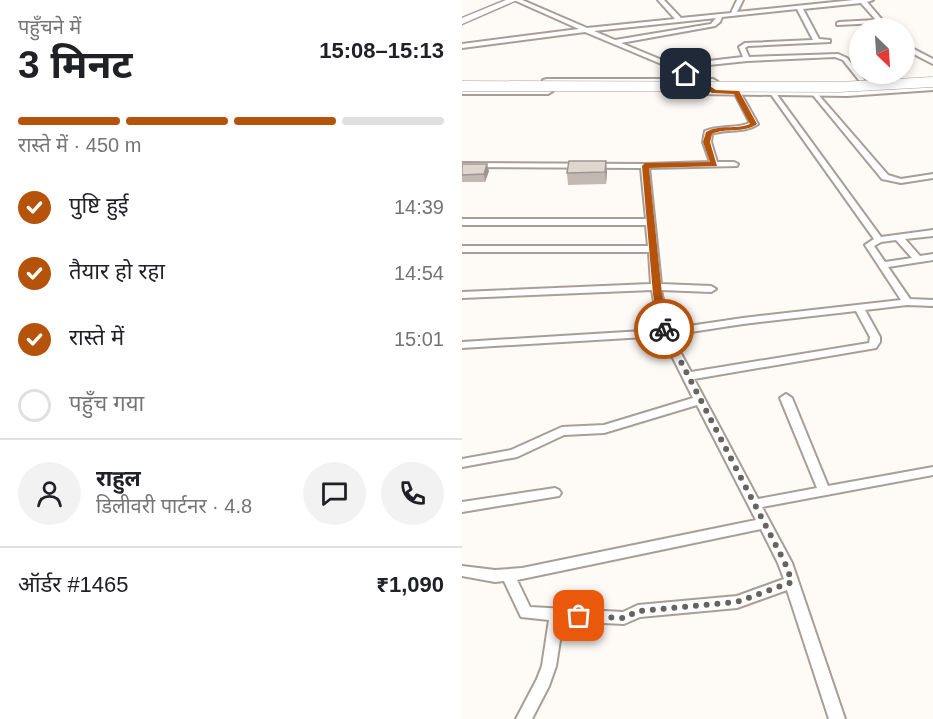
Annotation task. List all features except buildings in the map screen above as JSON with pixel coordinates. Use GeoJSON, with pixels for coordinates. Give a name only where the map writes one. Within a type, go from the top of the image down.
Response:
{"type":"FeatureCollection","features":[{"type":"Feature","properties":{"kind":"main road"},"geometry":{"type":"LineString","coordinates":[[462,15],[498,0]]}},
{"type":"Feature","properties":{"kind":"main road"},"geometry":{"type":"LineString","coordinates":[[462,21],[513,0]]}},
{"type":"Feature","properties":{"kind":"main road"},"geometry":{"type":"LineString","coordinates":[[915,81],[933,80]]}},
{"type":"Feature","properties":{"kind":"main road"},"geometry":{"type":"LineString","coordinates":[[462,84],[839,87],[933,80]]}},
{"type":"Feature","properties":{"kind":"main road"},"geometry":{"type":"LineString","coordinates":[[462,91],[698,82],[849,83]]}},
{"type":"Feature","properties":{"kind":"main road"},"geometry":{"type":"LineString","coordinates":[[462,84],[773,93],[933,87]]}},
{"type":"Feature","properties":{"kind":"street"},"geometry":{"type":"LineString","coordinates":[[518,0],[673,67],[714,92]]}},
{"type":"Feature","properties":{"kind":"street"},"geometry":{"type":"LineString","coordinates":[[661,0],[679,19]]}},
{"type":"Feature","properties":{"kind":"street"},"geometry":{"type":"LineString","coordinates":[[734,13],[740,0]]}},
{"type":"Feature","properties":{"kind":"street"},"geometry":{"type":"LineString","coordinates":[[462,46],[583,30],[799,7],[809,3],[870,0]]}},
{"type":"Feature","properties":{"kind":"street"},"geometry":{"type":"LineString","coordinates":[[863,1],[878,18]]}},
{"type":"Feature","properties":{"kind":"street"},"geometry":{"type":"LineString","coordinates":[[799,7],[817,41]]}},
{"type":"Feature","properties":{"kind":"street"},"geometry":{"type":"LineString","coordinates":[[613,42],[713,25],[718,21],[719,15]]}},
{"type":"Feature","properties":{"kind":"street"},"geometry":{"type":"LineString","coordinates":[[839,24],[849,23]]}},
{"type":"Feature","properties":{"kind":"street"},"geometry":{"type":"LineString","coordinates":[[747,59],[742,47],[747,44],[828,41]]}},
{"type":"Feature","properties":{"kind":"street"},"geometry":{"type":"LineString","coordinates":[[915,52],[933,62]]}},
{"type":"Feature","properties":{"kind":"street"},"geometry":{"type":"LineString","coordinates":[[673,67],[747,59],[839,56],[849,64]]}},
{"type":"Feature","properties":{"kind":"street"},"geometry":{"type":"LineString","coordinates":[[714,164],[707,142],[708,133],[718,128],[746,128],[754,124],[736,92]]}},
{"type":"Feature","properties":{"kind":"street"},"geometry":{"type":"LineString","coordinates":[[773,93],[879,240]]}},
{"type":"Feature","properties":{"kind":"street"},"geometry":{"type":"LineString","coordinates":[[814,93],[885,177],[901,181],[933,176]]}},
{"type":"Feature","properties":{"kind":"street"},"geometry":{"type":"LineString","coordinates":[[462,165],[734,164]]}},
{"type":"Feature","properties":{"kind":"street"},"geometry":{"type":"LineString","coordinates":[[645,166],[657,287],[665,333],[785,563],[837,719]]}},
{"type":"Feature","properties":{"kind":"street"},"geometry":{"type":"LineString","coordinates":[[462,222],[651,222]]}},
{"type":"Feature","properties":{"kind":"street"},"geometry":{"type":"LineString","coordinates":[[907,302],[869,245],[879,240],[933,233]]}},
{"type":"Feature","properties":{"kind":"street"},"geometry":{"type":"LineString","coordinates":[[899,237],[918,259]]}},
{"type":"Feature","properties":{"kind":"street"},"geometry":{"type":"LineString","coordinates":[[462,249],[653,249]]}},
{"type":"Feature","properties":{"kind":"street"},"geometry":{"type":"LineString","coordinates":[[881,265],[933,257]]}},
{"type":"Feature","properties":{"kind":"street"},"geometry":{"type":"LineString","coordinates":[[462,295],[657,287],[711,289]]}},
{"type":"Feature","properties":{"kind":"street"},"geometry":{"type":"LineString","coordinates":[[462,345],[665,333],[743,321],[907,302],[933,303]]}},
{"type":"Feature","properties":{"kind":"street"},"geometry":{"type":"LineString","coordinates":[[688,376],[872,346],[875,337],[859,308]]}},
{"type":"Feature","properties":{"kind":"street"},"geometry":{"type":"LineString","coordinates":[[786,398],[824,491]]}},
{"type":"Feature","properties":{"kind":"street"},"geometry":{"type":"LineString","coordinates":[[462,463],[513,454],[562,431],[604,429],[700,400]]}},
{"type":"Feature","properties":{"kind":"street"},"geometry":{"type":"LineString","coordinates":[[754,504],[933,471]]}},
{"type":"Feature","properties":{"kind":"street"},"geometry":{"type":"LineString","coordinates":[[462,507],[555,493]]}},
{"type":"Feature","properties":{"kind":"street"},"geometry":{"type":"LineString","coordinates":[[462,571],[508,576],[764,523]]}},
{"type":"Feature","properties":{"kind":"street"},"geometry":{"type":"LineString","coordinates":[[508,576],[526,613],[624,618],[638,611],[737,602],[792,582]]}},
{"type":"Feature","properties":{"kind":"street"},"geometry":{"type":"LineString","coordinates":[[524,719],[544,681],[549,666],[557,615]]}},
{"type":"Feature","properties":{"kind":"way so far"},"geometry":{"type":"LineString","coordinates":[[579,616],[624,618],[638,611],[737,602],[792,582],[785,563],[664,329]]}},
{"type":"Feature","properties":{"kind":"route"},"geometry":{"type":"LineString","coordinates":[[664,329],[657,294],[645,166],[714,164],[706,138],[708,133],[718,128],[746,128],[754,124],[736,92],[714,92],[686,74]]}}]}
